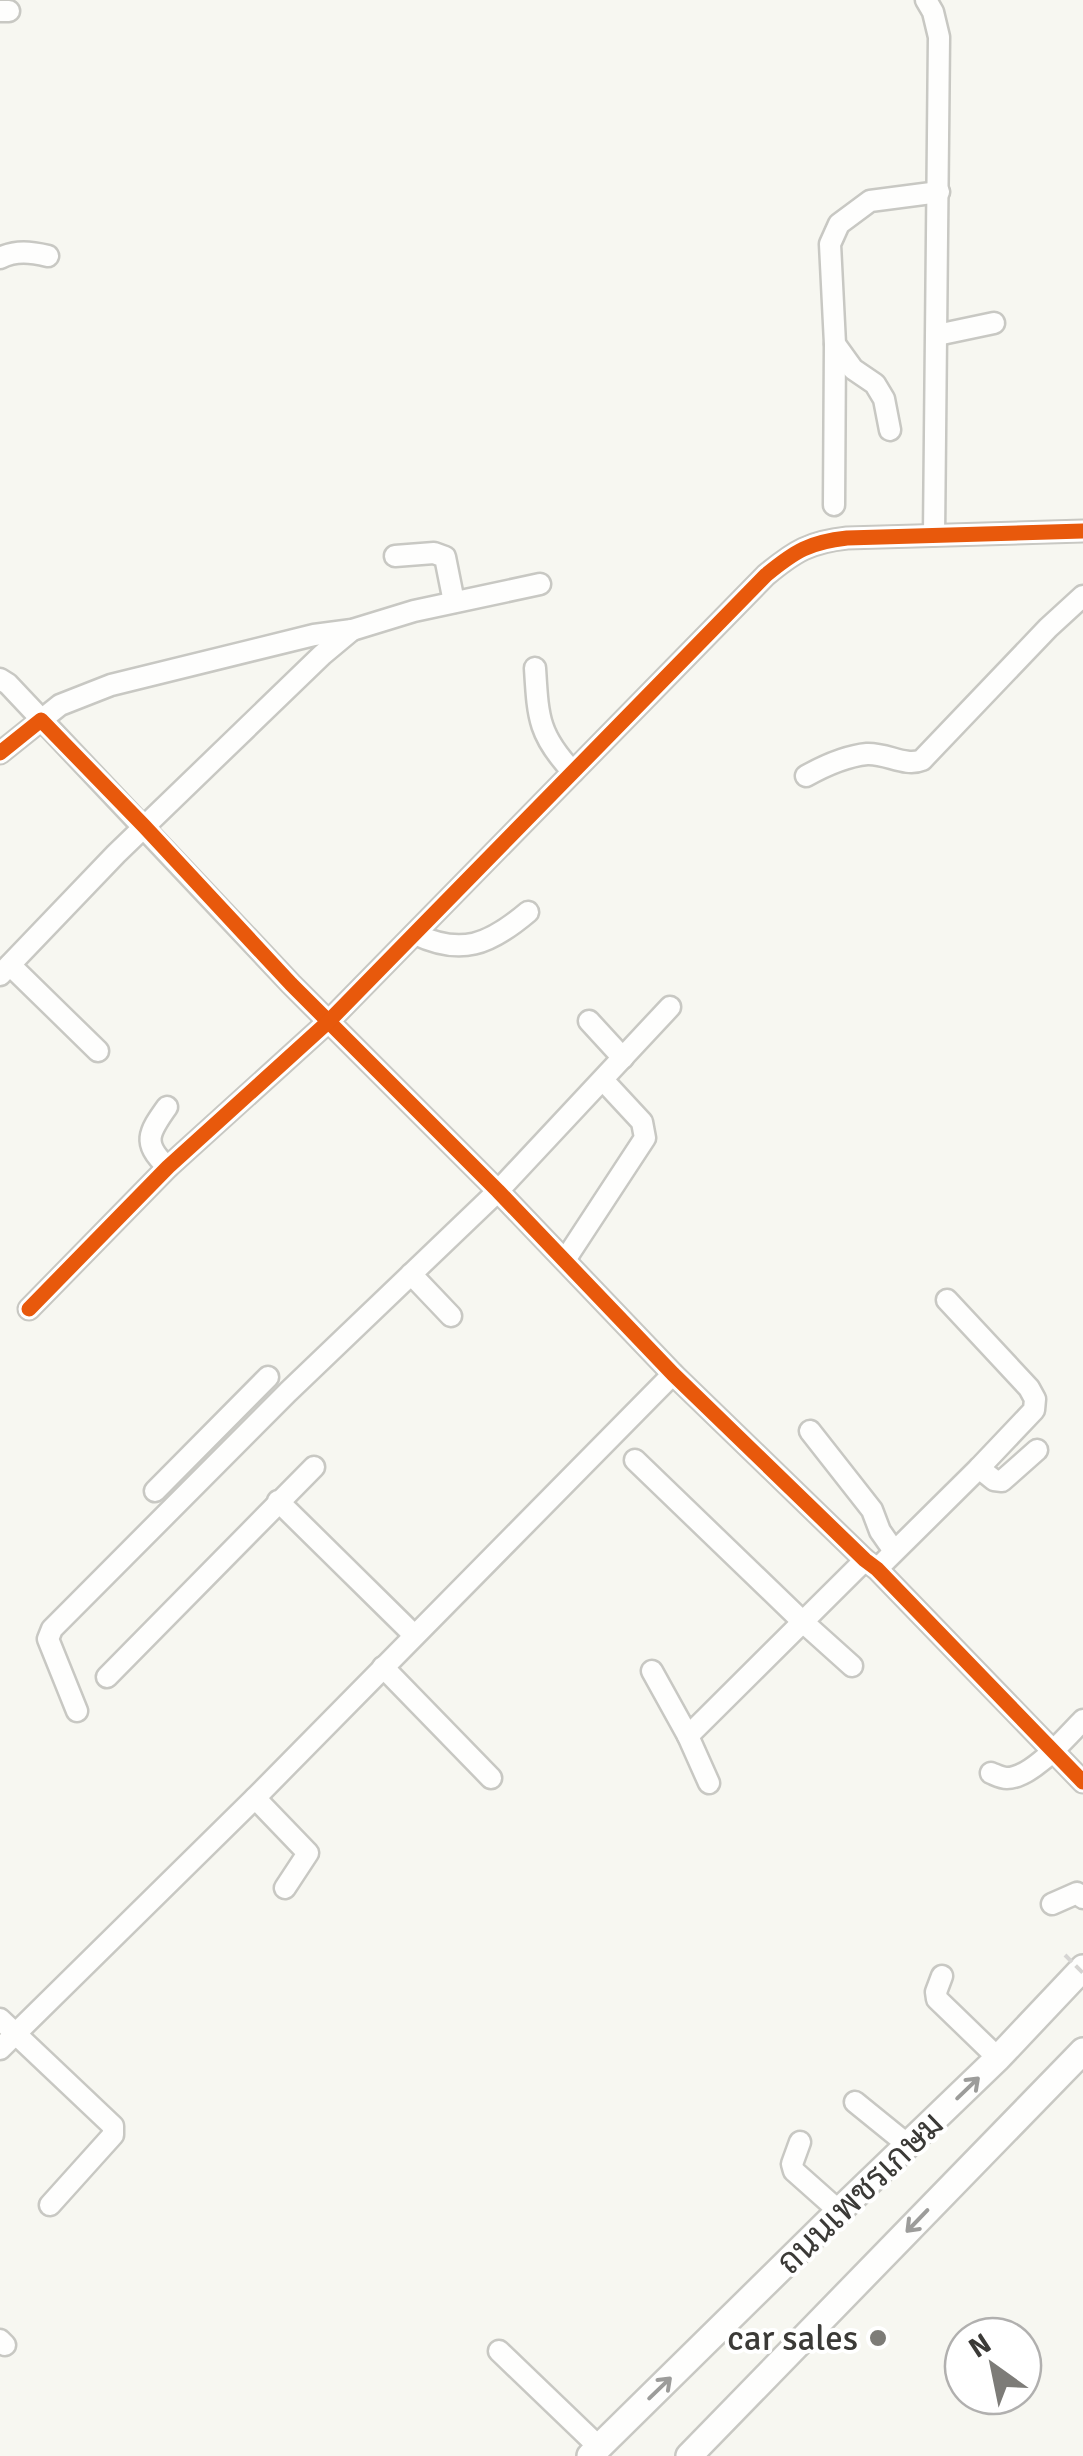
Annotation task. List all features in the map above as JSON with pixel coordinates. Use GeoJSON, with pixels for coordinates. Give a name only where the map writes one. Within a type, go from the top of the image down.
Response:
{"type":"FeatureCollection","features":[{"type":"Feature","properties":{"kind":"main road","name":"ถนนเพชรเกษม"},"geometry":{"type":"LineString","coordinates":[[595,2451],[998,2058],[1077,1965]]}},
{"type":"Feature","properties":{"kind":"main road","name":"ถนนเพชรเกษม"},"geometry":{"type":"LineString","coordinates":[[689,2456],[1083,2051]]}},
{"type":"Feature","properties":{"kind":"street"},"geometry":{"type":"LineString","coordinates":[[926,0],[939,37],[934,535]]}},
{"type":"Feature","properties":{"kind":"street"},"geometry":{"type":"LineString","coordinates":[[834,504],[835,344],[830,244],[839,224],[870,201],[939,192]]}},
{"type":"Feature","properties":{"kind":"street"},"geometry":{"type":"LineString","coordinates":[[0,258],[29,252],[48,256]]}},
{"type":"Feature","properties":{"kind":"street"},"geometry":{"type":"LineString","coordinates":[[936,335],[994,323]]}},
{"type":"Feature","properties":{"kind":"street"},"geometry":{"type":"LineString","coordinates":[[835,344],[884,398],[890,430]]}},
{"type":"Feature","properties":{"kind":"street"},"geometry":{"type":"LineString","coordinates":[[29,1309],[168,1167],[328,1022],[790,555],[820,541],[1083,530]]}},
{"type":"Feature","properties":{"kind":"street"},"geometry":{"type":"LineString","coordinates":[[395,556],[434,553],[445,557],[454,602]]}},
{"type":"Feature","properties":{"kind":"street"},"geometry":{"type":"LineString","coordinates":[[0,752],[60,705],[111,685],[540,584]]}},
{"type":"Feature","properties":{"kind":"street"},"geometry":{"type":"LineString","coordinates":[[806,776],[846,758],[868,754],[910,764],[922,760],[1083,596]]}},
{"type":"Feature","properties":{"kind":"street"},"geometry":{"type":"LineString","coordinates":[[98,1051],[5,970],[144,826],[352,630]]}},
{"type":"Feature","properties":{"kind":"street"},"geometry":{"type":"LineString","coordinates":[[534,668],[538,714],[545,735],[573,772]]}},
{"type":"Feature","properties":{"kind":"street"},"geometry":{"type":"LineString","coordinates":[[0,679],[328,1022],[1083,1782]]}},
{"type":"Feature","properties":{"kind":"street"},"geometry":{"type":"LineString","coordinates":[[415,934],[450,947],[475,945],[528,912]]}},
{"type":"Feature","properties":{"kind":"street"},"geometry":{"type":"LineString","coordinates":[[77,1711],[48,1639],[52,1629],[248,1432],[498,1191],[670,1007]]}},
{"type":"Feature","properties":{"kind":"street"},"geometry":{"type":"LineString","coordinates":[[589,1021],[623,1058]]}},
{"type":"Feature","properties":{"kind":"street"},"geometry":{"type":"LineString","coordinates":[[565,1260],[645,1138],[642,1122],[604,1080]]}},
{"type":"Feature","properties":{"kind":"street"},"geometry":{"type":"LineString","coordinates":[[166,1107],[151,1128],[150,1144],[156,1157],[168,1167]]}},
{"type":"Feature","properties":{"kind":"street"},"geometry":{"type":"LineString","coordinates":[[411,1274],[451,1316]]}},
{"type":"Feature","properties":{"kind":"street"},"geometry":{"type":"LineString","coordinates":[[688,1736],[803,1622],[871,1565],[894,1552],[1034,1410],[1030,1388],[947,1300]]}},
{"type":"Feature","properties":{"kind":"street"},"geometry":{"type":"LineString","coordinates":[[50,2205],[113,2135],[113,2126],[5,2034],[255,1798],[674,1374]]}},
{"type":"Feature","properties":{"kind":"street"},"geometry":{"type":"LineString","coordinates":[[155,1491],[268,1377]]}},
{"type":"Feature","properties":{"kind":"street"},"geometry":{"type":"LineString","coordinates":[[230,1415],[248,1432]]}},
{"type":"Feature","properties":{"kind":"street"},"geometry":{"type":"LineString","coordinates":[[810,1431],[872,1510],[894,1552]]}},
{"type":"Feature","properties":{"kind":"street"},"geometry":{"type":"LineString","coordinates":[[979,1468],[994,1480],[1004,1480],[1036,1450]]}},
{"type":"Feature","properties":{"kind":"street"},"geometry":{"type":"LineString","coordinates":[[635,1460],[852,1666]]}},
{"type":"Feature","properties":{"kind":"street"},"geometry":{"type":"LineString","coordinates":[[107,1677],[314,1467]]}},
{"type":"Feature","properties":{"kind":"street"},"geometry":{"type":"LineString","coordinates":[[278,1500],[414,1635]]}},
{"type":"Feature","properties":{"kind":"street"},"geometry":{"type":"LineString","coordinates":[[382,1667],[491,1778]]}},
{"type":"Feature","properties":{"kind":"street"},"geometry":{"type":"LineString","coordinates":[[652,1670],[709,1783]]}},
{"type":"Feature","properties":{"kind":"street"},"geometry":{"type":"LineString","coordinates":[[991,1773],[1008,1778],[1026,1772],[1083,1720]]}},
{"type":"Feature","properties":{"kind":"street"},"geometry":{"type":"LineString","coordinates":[[255,1798],[308,1854],[284,1888]]}},
{"type":"Feature","properties":{"kind":"street"},"geometry":{"type":"LineString","coordinates":[[1052,1904],[1081,1893]]}},
{"type":"Feature","properties":{"kind":"street"},"geometry":{"type":"LineString","coordinates":[[942,1976],[936,1992],[938,1999],[998,2058]]}},
{"type":"Feature","properties":{"kind":"street"},"geometry":{"type":"LineString","coordinates":[[855,2102],[908,2145]]}},
{"type":"Feature","properties":{"kind":"street"},"geometry":{"type":"LineString","coordinates":[[800,2142],[792,2164],[794,2170],[839,2211]]}},
{"type":"Feature","properties":{"kind":"street"},"geometry":{"type":"LineString","coordinates":[[498,2351],[595,2451]]}},
{"type":"Feature","properties":{"kind":"cycle path"},"geometry":{"type":"LineString","coordinates":[[29,1309],[168,1167],[328,1022],[766,575],[786,560],[813,545],[847,538],[1083,531]]}},
{"type":"Feature","properties":{"kind":"cycle path"},"geometry":{"type":"LineString","coordinates":[[0,753],[41,720],[291,984],[498,1191],[673,1374],[877,1569],[1083,1782]]}},
{"type":"Feature","properties":{"kind":"place","name":"car sales"},"geometry":{"type":"Point","coordinates":[878,2338]}}]}
